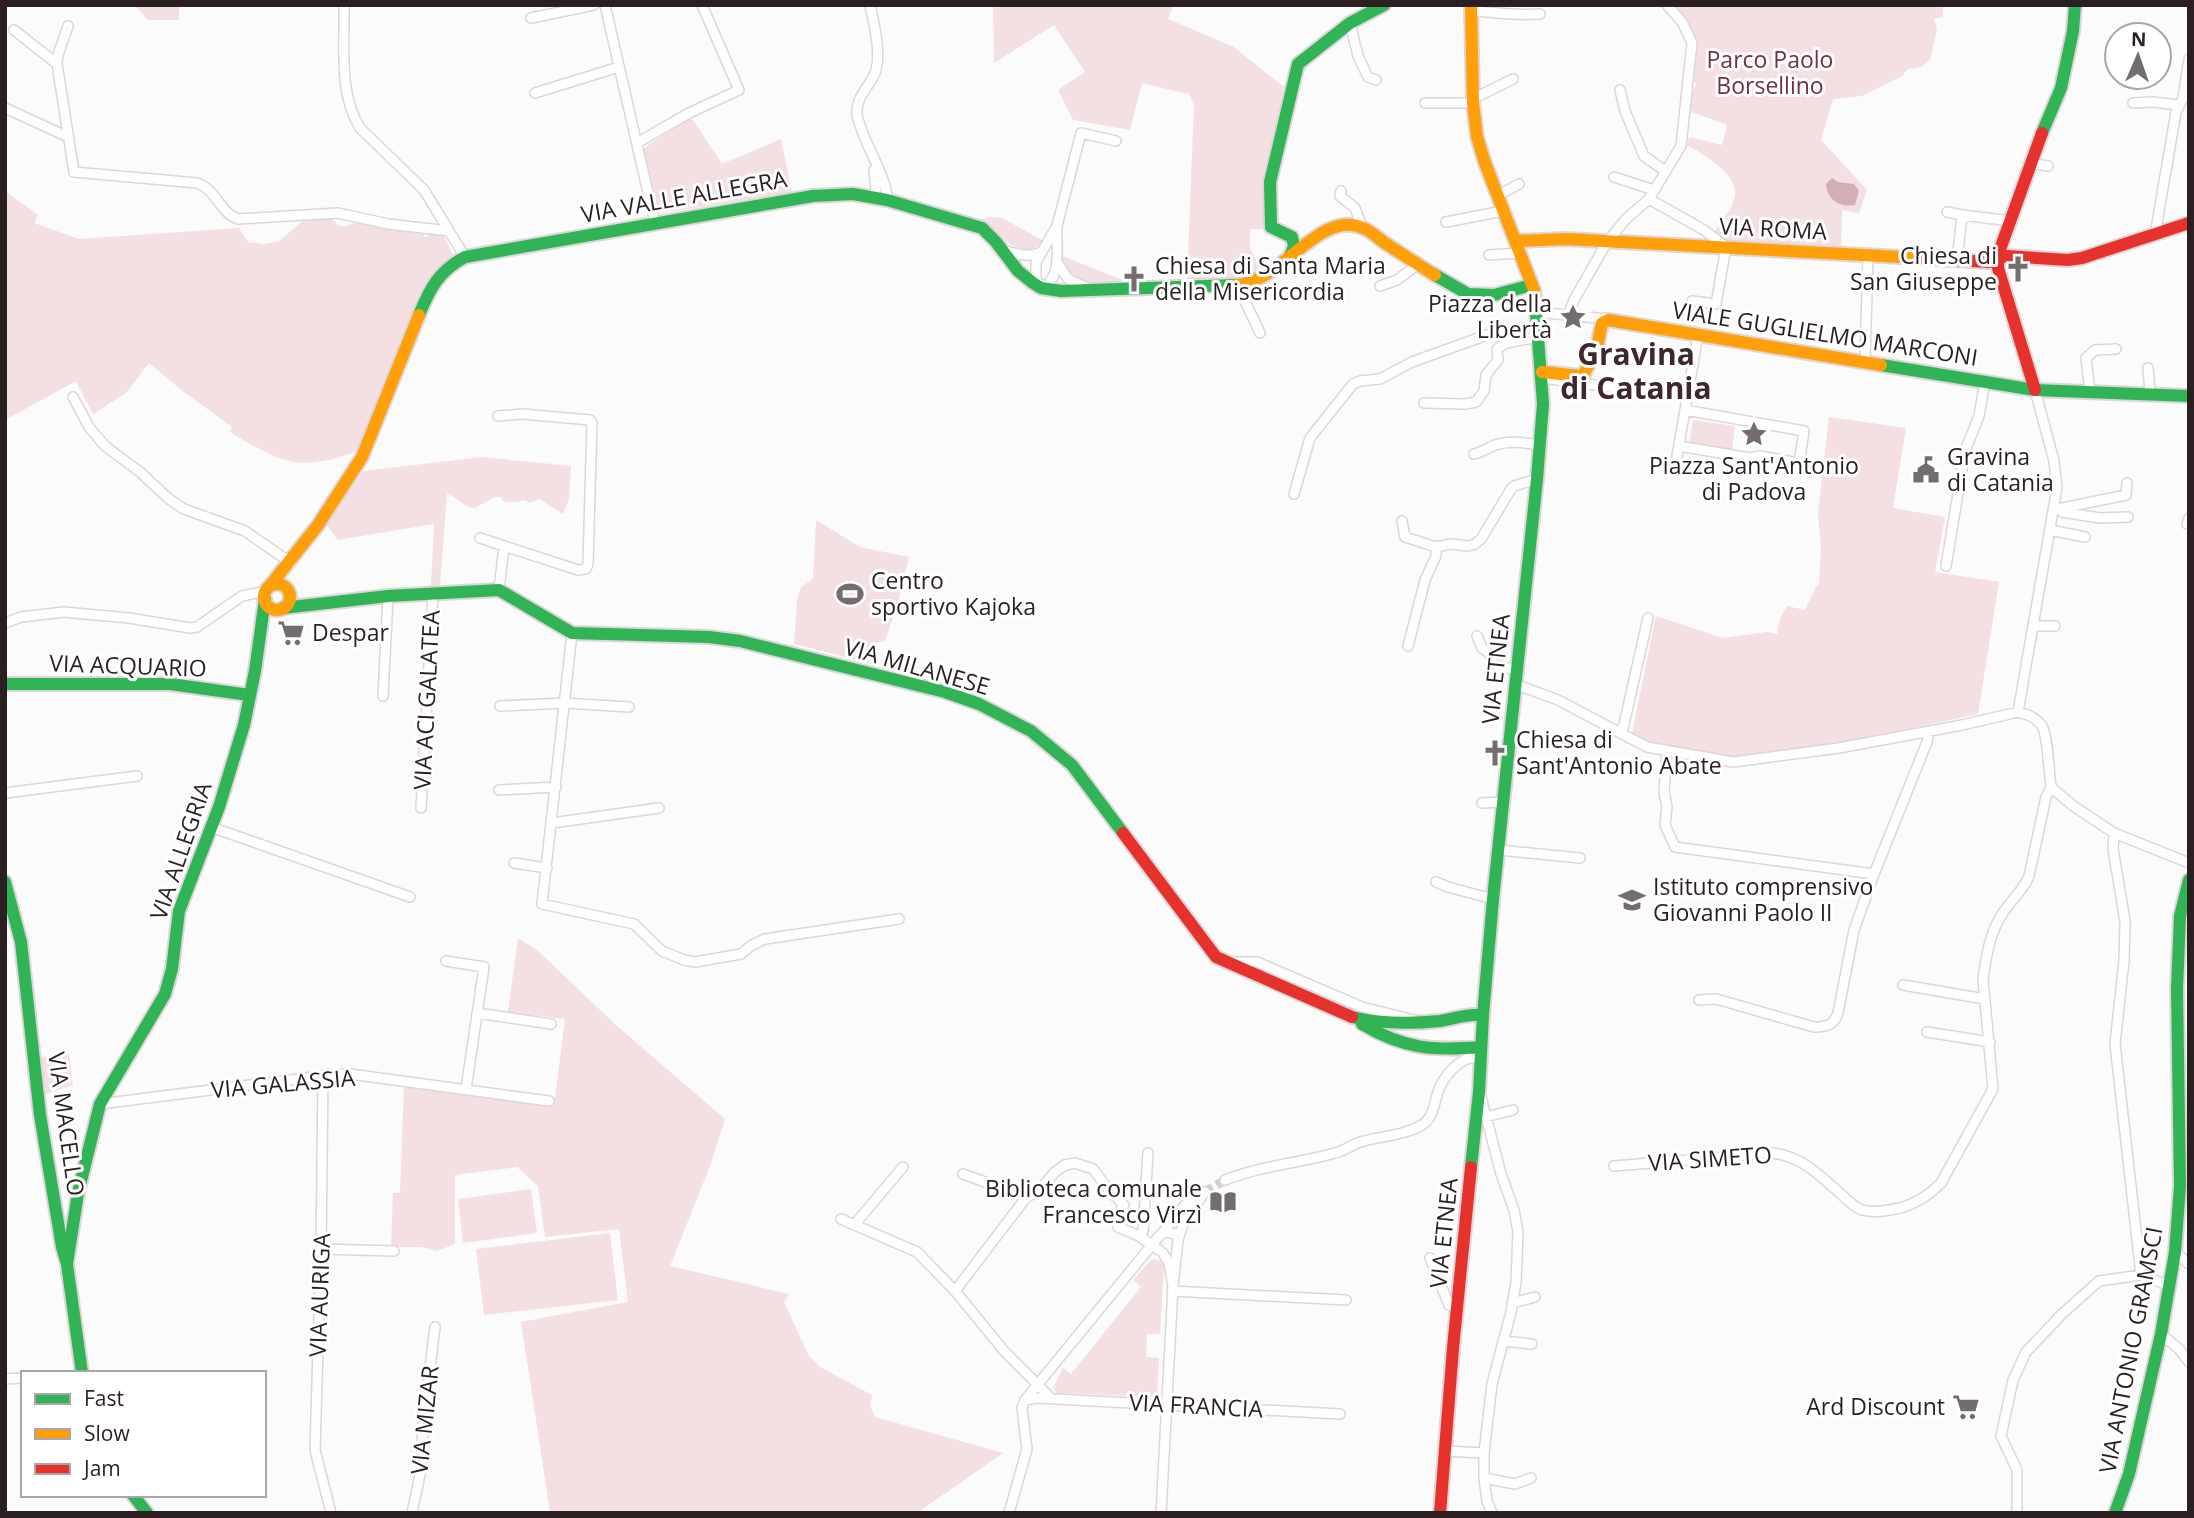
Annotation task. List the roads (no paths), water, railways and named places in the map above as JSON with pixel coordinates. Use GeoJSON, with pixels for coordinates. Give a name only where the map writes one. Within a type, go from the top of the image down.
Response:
{"type":"FeatureCollection","features":[{"type":"Feature","properties":{"kind":"main road"},"geometry":{"type":"LineString","coordinates":[[1322,233],[1299,236],[1271,226],[1270,182],[1298,64],[1350,23],[1384,5]]}},
{"type":"Feature","properties":{"kind":"main road"},"geometry":{"type":"LineString","coordinates":[[2035,390],[1998,268],[1998,254],[2030,163],[2061,88],[2076,5]]}},
{"type":"Feature","properties":{"kind":"main road","name":"VIA ETNEA"},"geometry":{"type":"LineString","coordinates":[[1440,1513],[1457,1306],[1479,1092],[1469,1056],[1481,1047],[1493,899],[1541,445],[1542,375],[1532,285],[1497,196],[1478,137],[1473,101],[1471,8]]}},
{"type":"Feature","properties":{"kind":"main road","name":"VIA VALLE ALLEGRA"},"geometry":{"type":"LineString","coordinates":[[266,592],[291,563],[349,481],[362,457],[431,286],[441,274],[465,257],[813,196],[853,194],[887,200],[982,228],[1018,271],[1041,288]]}},
{"type":"Feature","properties":{"kind":"main road","name":"VIA ROMA"},"geometry":{"type":"LineString","coordinates":[[1518,247],[1534,239],[1712,242],[1726,247],[1957,261],[1989,262],[2006,256],[2075,260],[2189,223]]}},
{"type":"Feature","properties":{"kind":"main road"},"geometry":{"type":"LineString","coordinates":[[1041,288],[1100,291],[1249,285],[1322,233],[1344,224],[1362,227],[1417,265],[1468,294],[1494,295],[1532,285]]}},
{"type":"Feature","properties":{"kind":"main road"},"geometry":{"type":"LineString","coordinates":[[1289,234],[1294,242],[1290,256]]}},
{"type":"Feature","properties":{"kind":"main road"},"geometry":{"type":"LineString","coordinates":[[1542,375],[1584,374],[1597,347],[1602,323],[1608,320]]}},
{"type":"Feature","properties":{"kind":"main road","name":"VIALE GUGLIELMO MARCONI"},"geometry":{"type":"LineString","coordinates":[[1608,320],[2035,390],[2189,396]]}},
{"type":"Feature","properties":{"kind":"main road"},"geometry":{"type":"LineString","coordinates":[[260,640],[274,616],[289,603],[288,573],[291,563]]}},
{"type":"Feature","properties":{"kind":"main road"},"geometry":{"type":"LineString","coordinates":[[310,604],[289,593],[281,585],[266,592],[270,607],[282,609],[388,596],[499,590]]}},
{"type":"Feature","properties":{"kind":"main road","name":"VIA MILANESE"},"geometry":{"type":"LineString","coordinates":[[499,590],[572,632],[740,641],[945,692],[979,704],[1031,731],[1072,765],[1208,950],[1216,957],[1350,1017],[1381,1023],[1426,1022],[1447,1020],[1466,1014],[1483,1015]]}},
{"type":"Feature","properties":{"kind":"main road","name":"VIA ALLEGRIA"},"geometry":{"type":"LineString","coordinates":[[67,1264],[78,1193],[100,1104],[165,995],[172,969],[176,924],[232,766],[260,640],[266,592]]}},
{"type":"Feature","properties":{"kind":"main road","name":"VIA ACQUARIO"},"geometry":{"type":"LineString","coordinates":[[5,684],[170,684],[249,695]]}},
{"type":"Feature","properties":{"kind":"main road"},"geometry":{"type":"LineString","coordinates":[[2179,941],[2180,916],[2189,882]]}},
{"type":"Feature","properties":{"kind":"main road","name":"VIA MACELLO"},"geometry":{"type":"LineString","coordinates":[[6,890],[24,962],[40,1115],[67,1264],[82,1371]]}},
{"type":"Feature","properties":{"kind":"main road"},"geometry":{"type":"LineString","coordinates":[[2179,941],[2189,913]]}},
{"type":"Feature","properties":{"kind":"main road","name":"VIA ANTONIO GRAMSCI"},"geometry":{"type":"LineString","coordinates":[[2115,1513],[2130,1474],[2161,1334],[2175,1252],[2180,1186],[2177,1014],[2179,941]]}},
{"type":"Feature","properties":{"kind":"main road"},"geometry":{"type":"LineString","coordinates":[[1350,1017],[1369,1029],[1410,1047],[1469,1056],[1481,1047]]}},
{"type":"Feature","properties":{"kind":"main road"},"geometry":{"type":"LineString","coordinates":[[135,1497],[147,1513]]}},
{"type":"Feature","properties":{"kind":"street"},"geometry":{"type":"LineString","coordinates":[[344,5],[347,100],[352,115],[360,128],[424,190],[465,257]]}},
{"type":"Feature","properties":{"kind":"street"},"geometry":{"type":"LineString","coordinates":[[531,18],[594,5]]}},
{"type":"Feature","properties":{"kind":"street"},"geometry":{"type":"LineString","coordinates":[[606,5],[655,223]]}},
{"type":"Feature","properties":{"kind":"street"},"geometry":{"type":"LineString","coordinates":[[637,143],[689,113],[739,90],[702,5]]}},
{"type":"Feature","properties":{"kind":"street"},"geometry":{"type":"LineString","coordinates":[[870,5],[874,25],[876,71],[857,108],[876,177],[873,197]]}},
{"type":"Feature","properties":{"kind":"street"},"geometry":{"type":"LineString","coordinates":[[1568,315],[1607,242],[1626,219],[1649,199],[1681,146],[1692,43],[1682,22],[1668,5]]}},
{"type":"Feature","properties":{"kind":"street"},"geometry":{"type":"LineString","coordinates":[[1471,8],[1517,16],[1540,14]]}},
{"type":"Feature","properties":{"kind":"street"},"geometry":{"type":"LineString","coordinates":[[1350,23],[1358,57],[1368,77],[1376,80]]}},
{"type":"Feature","properties":{"kind":"street"},"geometry":{"type":"LineString","coordinates":[[68,26],[57,64],[68,137],[69,172],[203,185],[229,214],[238,219],[338,213],[388,224],[449,231]]}},
{"type":"Feature","properties":{"kind":"street"},"geometry":{"type":"LineString","coordinates":[[14,30],[57,64]]}},
{"type":"Feature","properties":{"kind":"street"},"geometry":{"type":"LineString","coordinates":[[2155,235],[2189,59]]}},
{"type":"Feature","properties":{"kind":"street"},"geometry":{"type":"LineString","coordinates":[[535,93],[620,67]]}},
{"type":"Feature","properties":{"kind":"street"},"geometry":{"type":"LineString","coordinates":[[1425,103],[1473,101],[1513,79]]}},
{"type":"Feature","properties":{"kind":"street"},"geometry":{"type":"LineString","coordinates":[[1620,90],[1625,111],[1644,156],[1665,171]]}},
{"type":"Feature","properties":{"kind":"street"},"geometry":{"type":"LineString","coordinates":[[2133,103],[2179,105]]}},
{"type":"Feature","properties":{"kind":"street"},"geometry":{"type":"LineString","coordinates":[[5,108],[68,137]]}},
{"type":"Feature","properties":{"kind":"street"},"geometry":{"type":"LineString","coordinates":[[1057,226],[1035,267],[1041,288],[1047,286],[1053,278],[1057,226],[1081,133],[1116,141]]}},
{"type":"Feature","properties":{"kind":"street"},"geometry":{"type":"LineString","coordinates":[[872,158],[887,188],[887,200]]}},
{"type":"Feature","properties":{"kind":"street"},"geometry":{"type":"LineString","coordinates":[[2030,163],[2048,166]]}},
{"type":"Feature","properties":{"kind":"street"},"geometry":{"type":"LineString","coordinates":[[1614,177],[1654,190]]}},
{"type":"Feature","properties":{"kind":"street"},"geometry":{"type":"LineString","coordinates":[[1497,196],[1519,184]]}},
{"type":"Feature","properties":{"kind":"street"},"geometry":{"type":"LineString","coordinates":[[1341,191],[1340,196],[1355,208],[1362,227]]}},
{"type":"Feature","properties":{"kind":"street"},"geometry":{"type":"LineString","coordinates":[[1649,199],[1682,216],[1712,242]]}},
{"type":"Feature","properties":{"kind":"street"},"geometry":{"type":"LineString","coordinates":[[1447,222],[1503,211]]}},
{"type":"Feature","properties":{"kind":"street"},"geometry":{"type":"LineString","coordinates":[[1947,212],[2011,221]]}},
{"type":"Feature","properties":{"kind":"street"},"geometry":{"type":"LineString","coordinates":[[1957,261],[1962,215]]}},
{"type":"Feature","properties":{"kind":"street"},"geometry":{"type":"LineString","coordinates":[[1489,255],[1518,247]]}},
{"type":"Feature","properties":{"kind":"street"},"geometry":{"type":"LineString","coordinates":[[1692,301],[1716,304],[1726,247]]}},
{"type":"Feature","properties":{"kind":"street"},"geometry":{"type":"LineString","coordinates":[[1001,250],[1022,255],[1042,252]]}},
{"type":"Feature","properties":{"kind":"street"},"geometry":{"type":"LineString","coordinates":[[1865,361],[1868,256]]}},
{"type":"Feature","properties":{"kind":"street"},"geometry":{"type":"LineString","coordinates":[[1056,259],[1068,279],[1100,291]]}},
{"type":"Feature","properties":{"kind":"street"},"geometry":{"type":"LineString","coordinates":[[1380,286],[1397,280],[1417,265]]}},
{"type":"Feature","properties":{"kind":"street"},"geometry":{"type":"LineString","coordinates":[[1238,286],[1261,333]]}},
{"type":"Feature","properties":{"kind":"street"},"geometry":{"type":"LineString","coordinates":[[1536,312],[1608,320]]}},
{"type":"Feature","properties":{"kind":"street"},"geometry":{"type":"LineString","coordinates":[[1294,494],[1310,438],[1353,384],[1380,379],[1412,362],[1502,330],[1506,343]]}},
{"type":"Feature","properties":{"kind":"street"},"geometry":{"type":"LineString","coordinates":[[1685,410],[1804,431],[1799,463],[1759,456],[1750,458],[1678,451],[1685,410],[1698,335]]}},
{"type":"Feature","properties":{"kind":"street"},"geometry":{"type":"LineString","coordinates":[[1424,403],[1476,402],[1484,391],[1486,375],[1498,360],[1497,349],[1506,343],[1538,337]]}},
{"type":"Feature","properties":{"kind":"street"},"geometry":{"type":"LineString","coordinates":[[2090,392],[2086,358],[2095,350],[2116,349]]}},
{"type":"Feature","properties":{"kind":"street"},"geometry":{"type":"LineString","coordinates":[[2148,368],[2150,395]]}},
{"type":"Feature","properties":{"kind":"street"},"geometry":{"type":"LineString","coordinates":[[1542,375],[1625,389]]}},
{"type":"Feature","properties":{"kind":"street"},"geometry":{"type":"LineString","coordinates":[[1946,566],[1965,451],[1979,416],[1985,381]]}},
{"type":"Feature","properties":{"kind":"street"},"geometry":{"type":"LineString","coordinates":[[2018,712],[2057,488],[2057,474],[2035,390]]}},
{"type":"Feature","properties":{"kind":"street"},"geometry":{"type":"LineString","coordinates":[[73,397],[95,435],[169,499],[184,509],[245,531],[291,563]]}},
{"type":"Feature","properties":{"kind":"street"},"geometry":{"type":"LineString","coordinates":[[480,538],[578,570],[586,569],[588,564],[590,420],[522,414],[498,416]]}},
{"type":"Feature","properties":{"kind":"street"},"geometry":{"type":"LineString","coordinates":[[1475,454],[1512,442],[1541,445]]}},
{"type":"Feature","properties":{"kind":"street"},"geometry":{"type":"LineString","coordinates":[[1402,521],[1405,537],[1436,547],[1475,544],[1481,539],[1511,489],[1537,479]]}},
{"type":"Feature","properties":{"kind":"street"},"geometry":{"type":"LineString","coordinates":[[2053,510],[2126,495],[2127,483]]}},
{"type":"Feature","properties":{"kind":"street"},"geometry":{"type":"LineString","coordinates":[[2053,510],[2101,518],[2127,517]]}},
{"type":"Feature","properties":{"kind":"street"},"geometry":{"type":"LineString","coordinates":[[2050,530],[2085,537]]}},
{"type":"Feature","properties":{"kind":"street"},"geometry":{"type":"LineString","coordinates":[[499,590],[504,546]]}},
{"type":"Feature","properties":{"kind":"street"},"geometry":{"type":"LineString","coordinates":[[1408,646],[1425,580],[1436,556],[1436,547]]}},
{"type":"Feature","properties":{"kind":"street"},"geometry":{"type":"LineString","coordinates":[[5,624],[21,617],[64,612],[129,618],[190,628],[197,627],[242,596],[266,592]]}},
{"type":"Feature","properties":{"kind":"street","name":"VIA ACI GALATEA"},"geometry":{"type":"LineString","coordinates":[[421,808],[433,593]]}},
{"type":"Feature","properties":{"kind":"street"},"geometry":{"type":"LineString","coordinates":[[383,696],[388,596]]}},
{"type":"Feature","properties":{"kind":"street"},"geometry":{"type":"LineString","coordinates":[[1622,733],[1648,618]]}},
{"type":"Feature","properties":{"kind":"street"},"geometry":{"type":"LineString","coordinates":[[2033,626],[2055,626]]}},
{"type":"Feature","properties":{"kind":"street"},"geometry":{"type":"LineString","coordinates":[[572,632],[542,904],[634,924],[662,951],[695,962],[741,954],[751,945],[765,939],[899,919]]}},
{"type":"Feature","properties":{"kind":"street"},"geometry":{"type":"LineString","coordinates":[[1477,636],[1482,648],[1490,654],[1496,665],[1647,747],[1734,762],[1839,748],[2018,712],[2034,718],[2043,730],[2051,787],[2072,805],[2114,833],[2189,863]]}},
{"type":"Feature","properties":{"kind":"street"},"geometry":{"type":"LineString","coordinates":[[500,706],[565,703],[628,707]]}},
{"type":"Feature","properties":{"kind":"street"},"geometry":{"type":"LineString","coordinates":[[1699,1000],[1716,999],[1814,1027],[1833,1024],[1839,1013],[1854,930],[1929,731]]}},
{"type":"Feature","properties":{"kind":"street"},"geometry":{"type":"LineString","coordinates":[[1667,751],[1665,825],[1675,847],[1874,874]]}},
{"type":"Feature","properties":{"kind":"street"},"geometry":{"type":"LineString","coordinates":[[5,793],[137,776]]}},
{"type":"Feature","properties":{"kind":"street"},"geometry":{"type":"LineString","coordinates":[[499,790],[556,787]]}},
{"type":"Feature","properties":{"kind":"street","name":"VIA SIMETO"},"geometry":{"type":"LineString","coordinates":[[1614,1166],[1773,1153],[1798,1159],[1853,1205],[1872,1212],[1905,1207],[1941,1183],[1990,1098],[1994,1079],[1983,979],[1990,945],[2000,917],[2024,887],[2029,876],[2046,797],[2051,787]]}},
{"type":"Feature","properties":{"kind":"street"},"geometry":{"type":"LineString","coordinates":[[1482,803],[1504,802]]}},
{"type":"Feature","properties":{"kind":"street"},"geometry":{"type":"LineString","coordinates":[[552,823],[659,808]]}},
{"type":"Feature","properties":{"kind":"street"},"geometry":{"type":"LineString","coordinates":[[211,827],[410,897]]}},
{"type":"Feature","properties":{"kind":"street"},"geometry":{"type":"LineString","coordinates":[[2114,833],[2113,849],[2125,921],[2124,961],[2115,1044],[2141,1275]]}},
{"type":"Feature","properties":{"kind":"street"},"geometry":{"type":"LineString","coordinates":[[1499,850],[1580,858]]}},
{"type":"Feature","properties":{"kind":"street"},"geometry":{"type":"LineString","coordinates":[[514,863],[547,868]]}},
{"type":"Feature","properties":{"kind":"street"},"geometry":{"type":"LineString","coordinates":[[1436,882],[1493,899]]}},
{"type":"Feature","properties":{"kind":"street"},"geometry":{"type":"LineString","coordinates":[[446,961],[484,967],[466,1089]]}},
{"type":"Feature","properties":{"kind":"street"},"geometry":{"type":"LineString","coordinates":[[1225,962],[1257,962],[1362,1007],[1426,1022]]}},
{"type":"Feature","properties":{"kind":"street"},"geometry":{"type":"LineString","coordinates":[[1903,985],[1985,999]]}},
{"type":"Feature","properties":{"kind":"street"},"geometry":{"type":"LineString","coordinates":[[477,1013],[551,1024]]}},
{"type":"Feature","properties":{"kind":"street"},"geometry":{"type":"LineString","coordinates":[[1927,1032],[1990,1042]]}},
{"type":"Feature","properties":{"kind":"street"},"geometry":{"type":"LineString","coordinates":[[1225,1180],[1338,1152],[1360,1142],[1394,1136],[1424,1124],[1432,1114],[1442,1083],[1469,1056]]}},
{"type":"Feature","properties":{"kind":"street","name":"VIA GALASSIA"},"geometry":{"type":"LineString","coordinates":[[100,1104],[351,1074],[549,1101]]}},
{"type":"Feature","properties":{"kind":"street","name":"VIA AURIGA"},"geometry":{"type":"LineString","coordinates":[[323,1076],[315,1450],[331,1513]]}},
{"type":"Feature","properties":{"kind":"street"},"geometry":{"type":"LineString","coordinates":[[1479,1092],[1518,1232],[1516,1282],[1492,1384],[1484,1453],[1484,1478],[1492,1513]]}},
{"type":"Feature","properties":{"kind":"street"},"geometry":{"type":"LineString","coordinates":[[1486,1117],[1513,1110]]}},
{"type":"Feature","properties":{"kind":"street"},"geometry":{"type":"LineString","coordinates":[[1139,1236],[1143,1231],[1147,1153]]}},
{"type":"Feature","properties":{"kind":"street"},"geometry":{"type":"LineString","coordinates":[[955,1291],[1026,1199],[1068,1163],[1093,1169],[1107,1188],[1122,1201],[1124,1205],[1116,1217],[1118,1227],[1158,1244],[1170,1253],[1177,1244]]}},
{"type":"Feature","properties":{"kind":"street"},"geometry":{"type":"LineString","coordinates":[[854,1225],[904,1167]]}},
{"type":"Feature","properties":{"kind":"street"},"geometry":{"type":"LineString","coordinates":[[963,1174],[1026,1199]]}},
{"type":"Feature","properties":{"kind":"street"},"geometry":{"type":"LineString","coordinates":[[1009,1513],[1027,1449],[1023,1408],[1025,1400],[1158,1244],[1185,1205],[1205,1192],[1183,1224],[1177,1244],[1172,1289],[1161,1513]]}},
{"type":"Feature","properties":{"kind":"street"},"geometry":{"type":"LineString","coordinates":[[841,1220],[917,1251],[955,1291],[1005,1352],[1051,1398]]}},
{"type":"Feature","properties":{"kind":"street"},"geometry":{"type":"LineString","coordinates":[[1158,1244],[1172,1232],[1177,1244]]}},
{"type":"Feature","properties":{"kind":"street"},"geometry":{"type":"LineString","coordinates":[[1158,1244],[1169,1263],[1172,1289]]}},
{"type":"Feature","properties":{"kind":"street"},"geometry":{"type":"LineString","coordinates":[[321,1249],[394,1251]]}},
{"type":"Feature","properties":{"kind":"street"},"geometry":{"type":"LineString","coordinates":[[2175,1252],[2189,1264]]}},
{"type":"Feature","properties":{"kind":"street"},"geometry":{"type":"LineString","coordinates":[[1430,1258],[1449,1305],[1457,1306]]}},
{"type":"Feature","properties":{"kind":"street"},"geometry":{"type":"LineString","coordinates":[[2017,1513],[2017,1470],[2001,1436],[2013,1380],[2026,1352],[2062,1314],[2099,1281],[2141,1275],[2170,1286]]}},
{"type":"Feature","properties":{"kind":"street"},"geometry":{"type":"LineString","coordinates":[[1172,1289],[1346,1300]]}},
{"type":"Feature","properties":{"kind":"street"},"geometry":{"type":"LineString","coordinates":[[1512,1303],[1535,1297]]}},
{"type":"Feature","properties":{"kind":"street","name":"VIA MIZAR"},"geometry":{"type":"LineString","coordinates":[[412,1513],[421,1471],[423,1425],[435,1327]]}},
{"type":"Feature","properties":{"kind":"street"},"geometry":{"type":"LineString","coordinates":[[2161,1334],[2179,1349],[2189,1362]]}},
{"type":"Feature","properties":{"kind":"street"},"geometry":{"type":"LineString","coordinates":[[1503,1341],[1532,1344]]}},
{"type":"Feature","properties":{"kind":"street","name":"VIA FRANCIA"},"geometry":{"type":"LineString","coordinates":[[1025,1400],[1051,1398],[1340,1414]]}},
{"type":"Feature","properties":{"kind":"street"},"geometry":{"type":"LineString","coordinates":[[1444,1451],[1484,1453]]}},
{"type":"Feature","properties":{"kind":"street"},"geometry":{"type":"LineString","coordinates":[[1484,1478],[1515,1484],[1531,1478]]}},
{"type":"Feature","properties":{"kind":"tunnel"},"geometry":{"type":"LineString","coordinates":[[1205,1192],[1225,1180]]}},
{"type":"Feature","properties":{"kind":"place","name":"Chiesa di San Giuseppe"},"geometry":{"type":"Point","coordinates":[2018,269]}},
{"type":"Feature","properties":{"kind":"place","name":"Chiesa di Santa Maria della Misericordia"},"geometry":{"type":"Point","coordinates":[1134,279]}},
{"type":"Feature","properties":{"kind":"place","name":"Piazza della Libertà"},"geometry":{"type":"Point","coordinates":[1573,317]}},
{"type":"Feature","properties":{"kind":"place","name":"Piazza Sant'Antonio di Padova"},"geometry":{"type":"Point","coordinates":[1754,434]}},
{"type":"Feature","properties":{"kind":"place","name":"Gravina di Catania"},"geometry":{"type":"Point","coordinates":[1926,470]}},
{"type":"Feature","properties":{"kind":"place","name":"Centro sportivo Kajoka"},"geometry":{"type":"Point","coordinates":[850,594]}},
{"type":"Feature","properties":{"kind":"place","name":"Despar"},"geometry":{"type":"Point","coordinates":[291,633]}},
{"type":"Feature","properties":{"kind":"place","name":"Chiesa di Sant'Antonio Abate"},"geometry":{"type":"Point","coordinates":[1495,753]}},
{"type":"Feature","properties":{"kind":"place","name":"Istituto comprensivo Giovanni Paolo II"},"geometry":{"type":"Point","coordinates":[1632,900]}},
{"type":"Feature","properties":{"kind":"place","name":"Biblioteca comunale Francesco Virzì"},"geometry":{"type":"Point","coordinates":[1223,1202]}},
{"type":"Feature","properties":{"kind":"place","name":"Ard Discount"},"geometry":{"type":"Point","coordinates":[1966,1407]}},
{"type":"Feature","properties":{"kind":"district","name":"Gravina di Catania"},"geometry":{"type":"Point","coordinates":[1636,372]}},
{"type":"Feature","properties":{"kind":"park label","name":"Parco Paolo Borsellino"},"geometry":{"type":"Point","coordinates":[1770,73]}}]}
